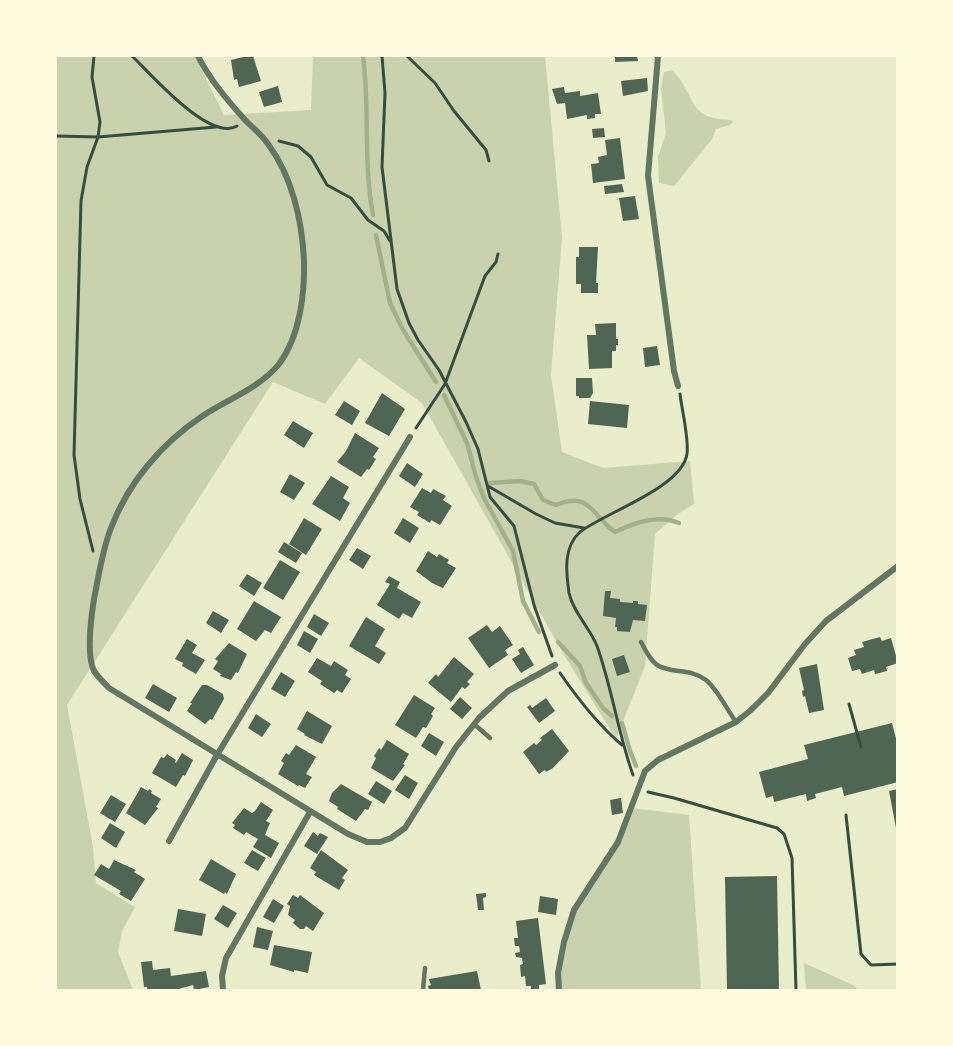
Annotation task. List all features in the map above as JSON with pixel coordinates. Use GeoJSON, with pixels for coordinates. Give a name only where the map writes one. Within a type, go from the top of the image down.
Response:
{"type":"FeatureCollection","features":[{"type":"Feature","properties":{"kind":"street"},"geometry":{"type":"LineString","coordinates":[[198,56],[208,76],[268,143],[285,173],[295,202],[300,227],[304,261],[303,289],[291,346],[278,365],[257,383],[200,418],[174,438],[146,466],[124,500],[110,529],[101,563],[91,632],[90,659],[95,672],[109,688],[310,812],[348,834],[367,842],[380,842],[391,838],[405,828],[456,747],[474,724],[508,691],[555,665]]}},
{"type":"Feature","properties":{"kind":"street"},"geometry":{"type":"LineString","coordinates":[[658,56],[648,177],[678,386]]}},
{"type":"Feature","properties":{"kind":"street"},"geometry":{"type":"LineString","coordinates":[[169,841],[217,755],[410,437]]}},
{"type":"Feature","properties":{"kind":"street"},"geometry":{"type":"LineString","coordinates":[[559,990],[558,973],[574,910],[618,842],[645,771],[658,760],[736,722],[751,710],[768,693],[805,644],[826,621],[897,566]]}},
{"type":"Feature","properties":{"kind":"street"},"geometry":{"type":"LineString","coordinates":[[223,990],[222,976],[226,958],[310,812]]}},
{"type":"Feature","properties":{"kind":"lane"},"geometry":{"type":"LineString","coordinates":[[640,642],[658,666],[687,672],[705,679],[736,722]]}},
{"type":"Feature","properties":{"kind":"lane"},"geometry":{"type":"LineString","coordinates":[[474,724],[490,738]]}},
{"type":"Feature","properties":{"kind":"lane"},"geometry":{"type":"LineString","coordinates":[[423,990],[425,968]]}},
{"type":"Feature","properties":{"kind":"path"},"geometry":{"type":"LineString","coordinates":[[94,56],[92,77],[100,122],[98,137],[87,167],[81,201],[74,455],[87,531],[94,553],[101,563]]}},
{"type":"Feature","properties":{"kind":"path"},"geometry":{"type":"LineString","coordinates":[[132,56],[196,116],[216,127]]}},
{"type":"Feature","properties":{"kind":"path"},"geometry":{"type":"LineString","coordinates":[[382,56],[385,93],[382,167],[397,289],[409,324],[439,370],[474,440],[490,497],[514,526],[534,604],[555,665],[578,699],[606,732],[623,746]]}},
{"type":"Feature","properties":{"kind":"path"},"geometry":{"type":"LineString","coordinates":[[407,56],[435,83],[454,111],[486,150],[489,160]]}},
{"type":"Feature","properties":{"kind":"path"},"geometry":{"type":"LineString","coordinates":[[56,136],[98,137],[216,127],[232,129],[246,120]]}},
{"type":"Feature","properties":{"kind":"path"},"geometry":{"type":"LineString","coordinates":[[268,143],[277,141],[298,146],[311,157],[327,185],[351,198],[368,220],[384,231],[391,242]]}},
{"type":"Feature","properties":{"kind":"path"},"geometry":{"type":"LineString","coordinates":[[410,437],[445,384],[485,276],[496,262],[498,254]]}},
{"type":"Feature","properties":{"kind":"path"},"geometry":{"type":"LineString","coordinates":[[678,386],[688,452],[686,461],[657,489],[584,528],[573,537],[566,570],[570,596],[597,646],[623,746],[638,787],[647,792],[777,828],[784,834],[792,858],[796,990]]}},
{"type":"Feature","properties":{"kind":"path"},"geometry":{"type":"LineString","coordinates":[[486,485],[555,523],[584,528]]}},
{"type":"Feature","properties":{"kind":"path"},"geometry":{"type":"LineString","coordinates":[[849,704],[861,747]]}},
{"type":"Feature","properties":{"kind":"path"},"geometry":{"type":"LineString","coordinates":[[846,815],[861,954],[872,965],[897,964]]}},
{"type":"Feature","properties":{"kind":"green space"},"geometry":{"type":"Polygon","coordinates":[[[56,56],[195,56],[224,115],[311,110],[313,56],[545,56],[562,237],[551,375],[562,452],[603,468],[690,461],[694,504],[678,514],[655,534],[645,666],[616,739],[564,655],[422,403],[359,358],[325,404],[273,382],[67,705],[93,847],[96,883],[135,907],[122,931],[118,952],[133,990],[56,990],[56,56]]]}},
{"type":"Feature","properties":{"kind":"green space"},"geometry":{"type":"Polygon","coordinates":[[[672,70],[699,110],[716,119],[733,122],[716,129],[712,139],[674,186],[659,183],[658,157],[666,133],[661,88],[664,72],[672,70]]]}},
{"type":"Feature","properties":{"kind":"green space"},"geometry":{"type":"Polygon","coordinates":[[[631,808],[689,815],[701,990],[558,990],[558,973],[574,910],[618,842],[631,808]]]}},
{"type":"Feature","properties":{"kind":"green space"},"geometry":{"type":"Polygon","coordinates":[[[804,963],[855,986],[858,990],[806,990],[804,963]]]}},
{"type":"Feature","properties":{"kind":"building"},"geometry":{"type":"Polygon","coordinates":[[[253,56],[261,81],[239,87],[237,79],[234,80],[231,60],[253,56]]]}},
{"type":"Feature","properties":{"kind":"building"},"geometry":{"type":"Polygon","coordinates":[[[615,56],[637,56],[638,61],[615,62],[615,56]]]}},
{"type":"Feature","properties":{"kind":"building"},"geometry":{"type":"Polygon","coordinates":[[[647,78],[648,91],[623,96],[621,81],[647,78]]]}},
{"type":"Feature","properties":{"kind":"building"},"geometry":{"type":"Polygon","coordinates":[[[278,86],[282,102],[264,107],[259,92],[278,86]]]}},
{"type":"Feature","properties":{"kind":"building"},"geometry":{"type":"Polygon","coordinates":[[[564,87],[565,93],[580,91],[580,96],[598,93],[601,114],[595,114],[595,118],[587,119],[587,115],[567,119],[565,103],[557,104],[552,89],[564,87]]]}},
{"type":"Feature","properties":{"kind":"building"},"geometry":{"type":"Polygon","coordinates":[[[604,128],[605,137],[593,138],[592,129],[604,128]]]}},
{"type":"Feature","properties":{"kind":"building"},"geometry":{"type":"Polygon","coordinates":[[[620,138],[625,179],[593,183],[591,164],[599,163],[598,157],[607,155],[605,140],[620,138]]]}},
{"type":"Feature","properties":{"kind":"building"},"geometry":{"type":"Polygon","coordinates":[[[622,184],[624,192],[605,194],[604,186],[622,184]]]}},
{"type":"Feature","properties":{"kind":"building"},"geometry":{"type":"Polygon","coordinates":[[[635,196],[639,219],[623,221],[619,198],[635,196]]]}},
{"type":"Feature","properties":{"kind":"building"},"geometry":{"type":"Polygon","coordinates":[[[579,247],[598,247],[596,283],[598,283],[598,293],[581,293],[581,284],[576,284],[576,257],[579,257],[579,247]]]}},
{"type":"Feature","properties":{"kind":"building"},"geometry":{"type":"Polygon","coordinates":[[[616,323],[618,345],[616,345],[616,351],[612,351],[612,368],[589,369],[587,335],[596,335],[595,324],[616,323]]]}},
{"type":"Feature","properties":{"kind":"building"},"geometry":{"type":"Polygon","coordinates":[[[657,346],[660,365],[645,367],[643,348],[657,346]]]}},
{"type":"Feature","properties":{"kind":"building"},"geometry":{"type":"Polygon","coordinates":[[[576,378],[592,378],[593,393],[590,398],[576,396],[576,378]]]}},
{"type":"Feature","properties":{"kind":"building"},"geometry":{"type":"Polygon","coordinates":[[[382,393],[405,409],[389,436],[365,423],[382,393]]]}},
{"type":"Feature","properties":{"kind":"building"},"geometry":{"type":"Polygon","coordinates":[[[344,401],[360,411],[352,425],[335,415],[344,401]]]}},
{"type":"Feature","properties":{"kind":"building"},"geometry":{"type":"Polygon","coordinates":[[[590,401],[629,405],[627,428],[588,424],[590,401]]]}},
{"type":"Feature","properties":{"kind":"building"},"geometry":{"type":"Polygon","coordinates":[[[293,421],[313,433],[304,448],[284,435],[293,421]]]}},
{"type":"Feature","properties":{"kind":"building"},"geometry":{"type":"Polygon","coordinates":[[[355,433],[379,448],[373,457],[376,459],[361,477],[337,462],[346,451],[355,433]]]}},
{"type":"Feature","properties":{"kind":"building"},"geometry":{"type":"Polygon","coordinates":[[[407,463],[423,474],[415,487],[399,476],[407,463]]]}},
{"type":"Feature","properties":{"kind":"building"},"geometry":{"type":"Polygon","coordinates":[[[290,474],[305,483],[294,500],[280,492],[290,474]]]}},
{"type":"Feature","properties":{"kind":"building"},"geometry":{"type":"Polygon","coordinates":[[[331,476],[349,487],[343,498],[350,503],[340,521],[312,504],[331,476]]]}},
{"type":"Feature","properties":{"kind":"building"},"geometry":{"type":"Polygon","coordinates":[[[422,488],[431,493],[433,489],[446,496],[443,500],[452,506],[440,525],[431,520],[430,523],[417,515],[419,512],[410,507],[422,488]]]}},
{"type":"Feature","properties":{"kind":"building"},"geometry":{"type":"Polygon","coordinates":[[[304,518],[322,529],[306,555],[289,544],[304,518]]]}},
{"type":"Feature","properties":{"kind":"building"},"geometry":{"type":"Polygon","coordinates":[[[403,518],[419,528],[410,543],[394,533],[403,518]]]}},
{"type":"Feature","properties":{"kind":"building"},"geometry":{"type":"Polygon","coordinates":[[[284,542],[302,553],[296,563],[278,552],[284,542]]]}},
{"type":"Feature","properties":{"kind":"building"},"geometry":{"type":"Polygon","coordinates":[[[357,548],[371,556],[363,569],[349,560],[357,548]]]}},
{"type":"Feature","properties":{"kind":"building"},"geometry":{"type":"Polygon","coordinates":[[[428,551],[437,557],[439,554],[449,560],[447,563],[456,568],[443,588],[416,571],[428,551]]]}},
{"type":"Feature","properties":{"kind":"building"},"geometry":{"type":"Polygon","coordinates":[[[280,560],[300,572],[283,600],[263,588],[280,560]]]}},
{"type":"Feature","properties":{"kind":"building"},"geometry":{"type":"Polygon","coordinates":[[[247,574],[262,583],[254,596],[239,586],[247,574]]]}},
{"type":"Feature","properties":{"kind":"building"},"geometry":{"type":"Polygon","coordinates":[[[389,576],[400,582],[397,588],[421,602],[412,618],[403,613],[399,619],[377,605],[390,584],[385,582],[389,576]]]}},
{"type":"Feature","properties":{"kind":"building"},"geometry":{"type":"Polygon","coordinates":[[[605,591],[611,591],[610,598],[620,599],[620,602],[638,601],[638,604],[647,605],[645,621],[633,620],[630,632],[617,631],[616,618],[603,616],[605,591]]]}},
{"type":"Feature","properties":{"kind":"building"},"geometry":{"type":"Polygon","coordinates":[[[254,601],[281,617],[271,633],[265,630],[256,641],[237,629],[254,601]]]}},
{"type":"Feature","properties":{"kind":"building"},"geometry":{"type":"Polygon","coordinates":[[[213,611],[229,620],[221,633],[206,623],[213,611]]]}},
{"type":"Feature","properties":{"kind":"building"},"geometry":{"type":"Polygon","coordinates":[[[314,614],[329,623],[321,636],[307,627],[314,614]]]}},
{"type":"Feature","properties":{"kind":"building"},"geometry":{"type":"Polygon","coordinates":[[[366,617],[385,629],[375,646],[386,653],[379,664],[349,646],[366,617]]]}},
{"type":"Feature","properties":{"kind":"building"},"geometry":{"type":"Polygon","coordinates":[[[487,625],[492,632],[500,626],[513,645],[505,650],[508,655],[489,668],[468,638],[487,625]]]}},
{"type":"Feature","properties":{"kind":"building"},"geometry":{"type":"Polygon","coordinates":[[[304,631],[318,639],[310,653],[297,645],[304,631]]]}},
{"type":"Feature","properties":{"kind":"building"},"geometry":{"type":"Polygon","coordinates":[[[880,637],[882,641],[891,638],[898,663],[886,667],[887,671],[875,674],[874,670],[862,674],[860,669],[852,671],[848,658],[856,655],[854,650],[864,647],[862,642],[880,637]]]}},
{"type":"Feature","properties":{"kind":"building"},"geometry":{"type":"Polygon","coordinates":[[[187,639],[197,645],[192,653],[205,660],[196,674],[175,659],[187,639]]]}},
{"type":"Feature","properties":{"kind":"building"},"geometry":{"type":"Polygon","coordinates":[[[229,643],[247,654],[238,673],[236,672],[231,680],[220,676],[221,674],[213,669],[218,661],[215,659],[229,643]]]}},
{"type":"Feature","properties":{"kind":"building"},"geometry":{"type":"Polygon","coordinates":[[[523,647],[534,665],[521,673],[512,659],[520,654],[518,650],[523,647]]]}},
{"type":"Feature","properties":{"kind":"building"},"geometry":{"type":"Polygon","coordinates":[[[624,655],[630,672],[617,676],[612,659],[624,655]]]}},
{"type":"Feature","properties":{"kind":"building"},"geometry":{"type":"Polygon","coordinates":[[[454,657],[474,674],[467,682],[470,684],[465,689],[462,687],[451,702],[428,683],[436,674],[438,677],[454,657]]]}},
{"type":"Feature","properties":{"kind":"building"},"geometry":{"type":"Polygon","coordinates":[[[317,658],[331,666],[334,661],[348,670],[345,675],[351,679],[342,693],[337,690],[334,693],[308,672],[317,658]]]}},
{"type":"Feature","properties":{"kind":"building"},"geometry":{"type":"Polygon","coordinates":[[[817,664],[824,710],[809,713],[805,696],[803,697],[802,691],[804,690],[799,668],[817,664]]]}},
{"type":"Feature","properties":{"kind":"building"},"geometry":{"type":"Polygon","coordinates":[[[281,672],[295,681],[285,697],[271,689],[281,672]]]}},
{"type":"Feature","properties":{"kind":"building"},"geometry":{"type":"Polygon","coordinates":[[[153,684],[177,698],[169,712],[145,698],[153,684]]]}},
{"type":"Feature","properties":{"kind":"building"},"geometry":{"type":"Polygon","coordinates":[[[202,685],[207,685],[223,694],[224,699],[212,720],[210,719],[205,724],[187,711],[202,685]]]}},
{"type":"Feature","properties":{"kind":"building"},"geometry":{"type":"Polygon","coordinates":[[[414,695],[435,708],[426,728],[423,727],[416,738],[395,725],[414,695]]]}},
{"type":"Feature","properties":{"kind":"building"},"geometry":{"type":"Polygon","coordinates":[[[460,697],[472,708],[462,719],[450,709],[460,697]]]}},
{"type":"Feature","properties":{"kind":"building"},"geometry":{"type":"Polygon","coordinates":[[[546,698],[555,711],[539,723],[527,707],[530,705],[532,708],[546,698]]]}},
{"type":"Feature","properties":{"kind":"building"},"geometry":{"type":"Polygon","coordinates":[[[307,711],[332,726],[322,744],[297,729],[307,711]]]}},
{"type":"Feature","properties":{"kind":"building"},"geometry":{"type":"Polygon","coordinates":[[[256,714],[271,724],[262,737],[248,728],[256,714]]]}},
{"type":"Feature","properties":{"kind":"building"},"geometry":{"type":"Polygon","coordinates":[[[892,723],[898,746],[898,782],[844,796],[842,787],[815,794],[816,798],[807,801],[806,794],[774,802],[773,796],[766,798],[759,772],[808,759],[804,745],[892,723]]]}},
{"type":"Feature","properties":{"kind":"building"},"geometry":{"type":"Polygon","coordinates":[[[552,729],[569,751],[553,768],[539,774],[523,752],[534,743],[536,745],[542,740],[540,738],[552,729]]]}},
{"type":"Feature","properties":{"kind":"building"},"geometry":{"type":"Polygon","coordinates":[[[429,733],[444,742],[436,756],[421,746],[429,733]]]}},
{"type":"Feature","properties":{"kind":"building"},"geometry":{"type":"Polygon","coordinates":[[[387,740],[409,754],[403,764],[405,765],[393,781],[371,768],[376,758],[374,756],[387,740]]]}},
{"type":"Feature","properties":{"kind":"building"},"geometry":{"type":"Polygon","coordinates":[[[296,745],[316,757],[306,774],[312,777],[305,788],[278,774],[284,763],[281,761],[286,753],[289,755],[296,745]]]}},
{"type":"Feature","properties":{"kind":"building"},"geometry":{"type":"Polygon","coordinates":[[[182,753],[193,760],[176,787],[152,773],[161,757],[164,758],[167,754],[176,760],[176,763],[182,753]]]}},
{"type":"Feature","properties":{"kind":"building"},"geometry":{"type":"Polygon","coordinates":[[[405,775],[418,783],[409,799],[395,790],[405,775]]]}},
{"type":"Feature","properties":{"kind":"building"},"geometry":{"type":"Polygon","coordinates":[[[376,781],[392,791],[384,804],[368,794],[376,781]]]}},
{"type":"Feature","properties":{"kind":"building"},"geometry":{"type":"Polygon","coordinates":[[[341,784],[372,802],[368,810],[365,809],[356,821],[329,801],[332,793],[341,784]]]}},
{"type":"Feature","properties":{"kind":"building"},"geometry":{"type":"Polygon","coordinates":[[[141,787],[148,791],[149,789],[161,799],[156,807],[158,808],[145,825],[126,813],[141,787]]]}},
{"type":"Feature","properties":{"kind":"building"},"geometry":{"type":"Polygon","coordinates":[[[898,789],[898,828],[896,828],[889,791],[898,789]]]}},
{"type":"Feature","properties":{"kind":"building"},"geometry":{"type":"Polygon","coordinates":[[[111,795],[126,804],[115,822],[100,813],[111,795]]]}},
{"type":"Feature","properties":{"kind":"building"},"geometry":{"type":"Polygon","coordinates":[[[621,798],[623,813],[612,815],[610,800],[621,798]]]}},
{"type":"Feature","properties":{"kind":"building"},"geometry":{"type":"Polygon","coordinates":[[[261,802],[273,810],[266,821],[270,823],[265,835],[279,843],[271,858],[253,847],[258,839],[246,832],[244,835],[233,828],[235,825],[232,823],[244,808],[252,813],[261,802]]]}},
{"type":"Feature","properties":{"kind":"building"},"geometry":{"type":"Polygon","coordinates":[[[110,823],[125,832],[116,848],[101,838],[110,823]]]}},
{"type":"Feature","properties":{"kind":"building"},"geometry":{"type":"Polygon","coordinates":[[[313,832],[318,836],[320,833],[328,837],[317,854],[304,846],[313,832]]]}},
{"type":"Feature","properties":{"kind":"building"},"geometry":{"type":"Polygon","coordinates":[[[252,850],[266,858],[258,871],[244,863],[252,850]]]}},
{"type":"Feature","properties":{"kind":"building"},"geometry":{"type":"Polygon","coordinates":[[[321,850],[348,870],[342,878],[345,880],[339,890],[314,875],[316,872],[310,868],[321,850]]]}},
{"type":"Feature","properties":{"kind":"building"},"geometry":{"type":"Polygon","coordinates":[[[211,859],[236,874],[227,894],[199,880],[211,859]]]}},
{"type":"Feature","properties":{"kind":"building"},"geometry":{"type":"Polygon","coordinates":[[[114,860],[136,870],[134,872],[145,879],[131,901],[119,894],[121,891],[94,875],[101,864],[109,869],[114,860]]]}},
{"type":"Feature","properties":{"kind":"building"},"geometry":{"type":"Polygon","coordinates":[[[777,876],[779,990],[727,990],[725,877],[777,876]]]}},
{"type":"Feature","properties":{"kind":"building"},"geometry":{"type":"Polygon","coordinates":[[[486,893],[486,897],[483,898],[484,910],[478,910],[476,894],[486,893]]]}},
{"type":"Feature","properties":{"kind":"building"},"geometry":{"type":"Polygon","coordinates":[[[293,895],[298,898],[300,895],[324,913],[313,931],[306,926],[300,929],[293,923],[295,920],[288,915],[290,906],[287,904],[293,895]]]}},
{"type":"Feature","properties":{"kind":"building"},"geometry":{"type":"Polygon","coordinates":[[[540,896],[558,899],[556,915],[538,912],[540,896]]]}},
{"type":"Feature","properties":{"kind":"building"},"geometry":{"type":"Polygon","coordinates":[[[273,899],[284,906],[274,923],[263,917],[273,899]]]}},
{"type":"Feature","properties":{"kind":"building"},"geometry":{"type":"Polygon","coordinates":[[[223,905],[237,913],[228,928],[214,919],[223,905]]]}},
{"type":"Feature","properties":{"kind":"building"},"geometry":{"type":"Polygon","coordinates":[[[178,909],[206,914],[202,936],[174,931],[178,909]]]}},
{"type":"Feature","properties":{"kind":"building"},"geometry":{"type":"Polygon","coordinates":[[[538,918],[546,984],[539,985],[539,990],[531,990],[531,986],[526,986],[525,976],[521,977],[522,958],[516,957],[515,953],[520,952],[519,946],[515,946],[514,938],[518,938],[516,921],[538,918]]]}},
{"type":"Feature","properties":{"kind":"building"},"geometry":{"type":"Polygon","coordinates":[[[257,927],[273,931],[268,950],[253,947],[257,927]]]}},
{"type":"Feature","properties":{"kind":"building"},"geometry":{"type":"Polygon","coordinates":[[[274,945],[312,952],[308,973],[294,970],[294,972],[270,965],[274,945]]]}},
{"type":"Feature","properties":{"kind":"building"},"geometry":{"type":"Polygon","coordinates":[[[152,961],[153,970],[170,968],[171,976],[206,971],[209,987],[194,990],[193,985],[175,990],[147,990],[147,987],[144,987],[141,962],[152,961]]]}},
{"type":"Feature","properties":{"kind":"building"},"geometry":{"type":"Polygon","coordinates":[[[477,971],[481,990],[429,990],[428,986],[431,985],[429,979],[477,971]]]}},
{"type":"Feature","properties":{"kind":"waterway"},"geometry":{"type":"LineString","coordinates":[[363,56],[368,175],[373,215]]}},
{"type":"Feature","properties":{"kind":"waterway"},"geometry":{"type":"LineString","coordinates":[[376,235],[390,303],[403,330],[436,382]]}},
{"type":"Feature","properties":{"kind":"waterway"},"geometry":{"type":"LineString","coordinates":[[444,395],[467,443],[484,498],[513,551],[523,601],[539,632]]}},
{"type":"Feature","properties":{"kind":"waterway"},"geometry":{"type":"LineString","coordinates":[[490,483],[520,481],[534,484],[543,500],[556,505],[568,501],[584,503],[615,532],[638,523],[655,520],[663,519],[679,523]]}},
{"type":"Feature","properties":{"kind":"waterway"},"geometry":{"type":"LineString","coordinates":[[558,642],[580,666],[586,683],[603,708],[612,716]]}},
{"type":"Feature","properties":{"kind":"waterway"},"geometry":{"type":"LineString","coordinates":[[622,723],[636,766]]}}]}
